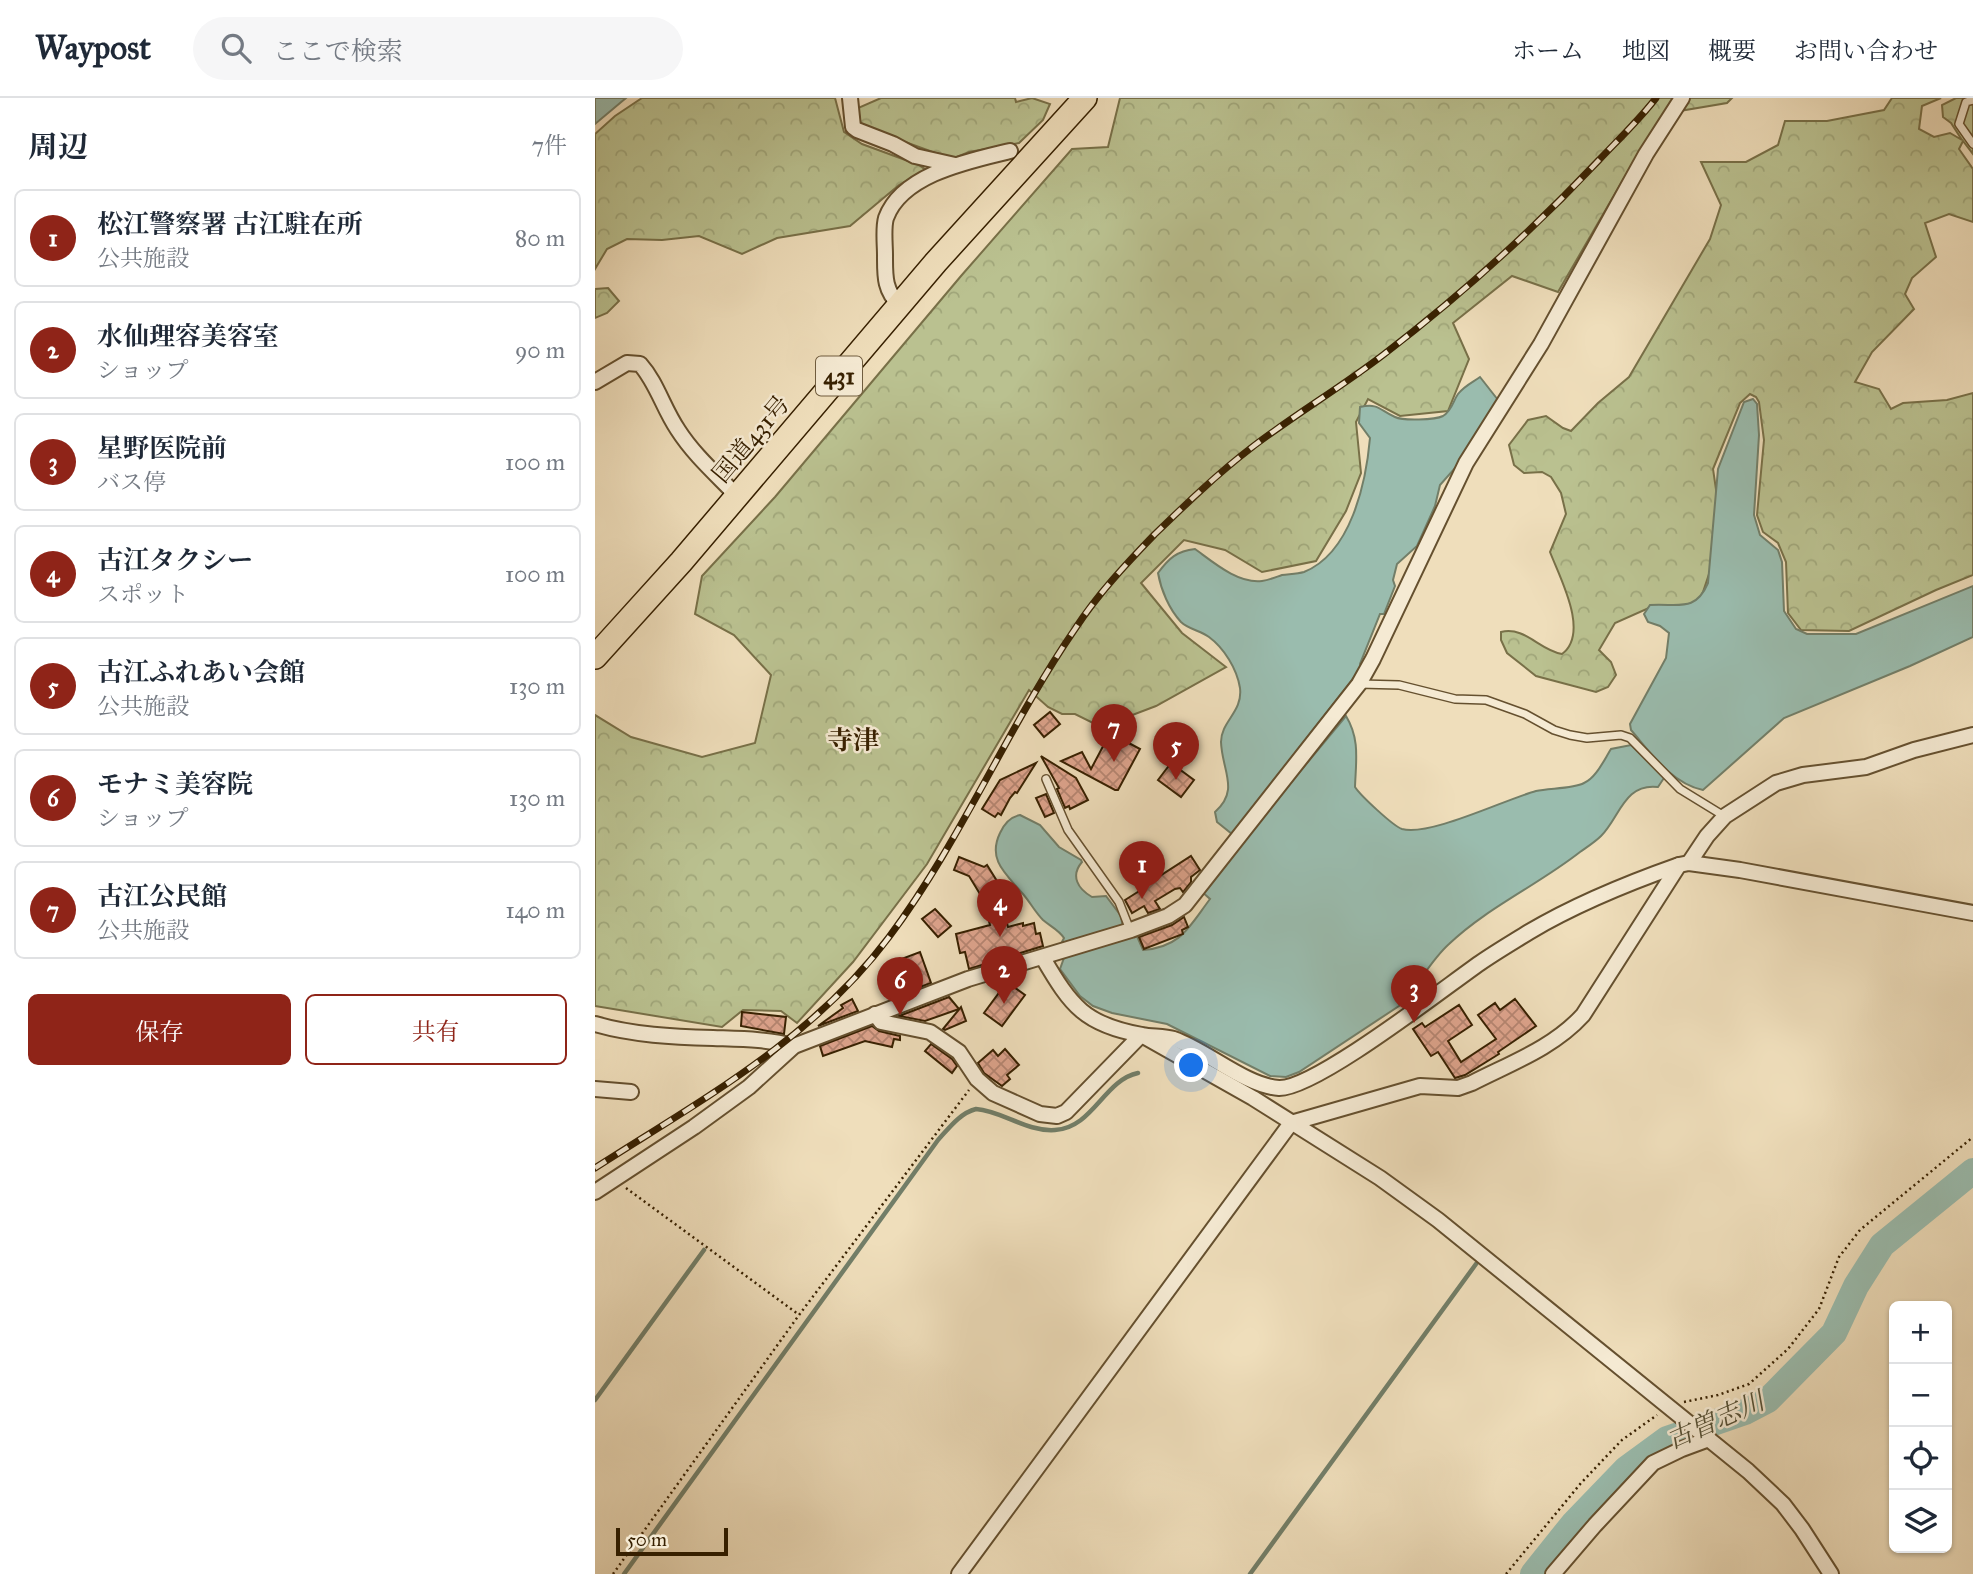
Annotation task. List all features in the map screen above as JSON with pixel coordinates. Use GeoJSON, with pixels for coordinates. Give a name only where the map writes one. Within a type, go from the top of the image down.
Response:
{"type":"FeatureCollection","features":[{"type":"Feature","properties":{"kind":"highway","name":"国道431号"},"geometry":{"type":"LineString","coordinates":[[595,657],[900,305],[1085,98]]}},
{"type":"Feature","properties":{"kind":"street"},"geometry":{"type":"LineString","coordinates":[[851,98],[853,127],[857,130],[915,156],[955,165]]}},
{"type":"Feature","properties":{"kind":"street"},"geometry":{"type":"LineString","coordinates":[[595,1192],[749,1087],[794,1046],[968,979],[1131,930],[1168,916],[1185,905],[1359,684],[1466,464],[1541,344],[1646,154],[1682,98]]}},
{"type":"Feature","properties":{"kind":"street"},"geometry":{"type":"LineString","coordinates":[[900,305],[885,285],[885,219],[901,193],[955,165],[1010,150]]}},
{"type":"Feature","properties":{"kind":"street"},"geometry":{"type":"LineString","coordinates":[[595,382],[627,363],[640,363],[652,378],[667,413],[685,440],[737,496]]}},
{"type":"Feature","properties":{"kind":"street"},"geometry":{"type":"LineString","coordinates":[[959,1574],[1291,1123],[1420,1086],[1465,1086],[1551,1043],[1567,1032],[1583,1015],[1684,864],[1725,816],[1776,783],[1803,775],[1866,767],[1914,750],[1973,735]]}},
{"type":"Feature","properties":{"kind":"street"},"geometry":{"type":"LineString","coordinates":[[1043,958],[1061,990],[1098,1023],[1141,1035],[1173,1039],[1263,1085],[1277,1088],[1300,1084],[1407,1016],[1531,930],[1599,896],[1684,864],[1739,870],[1973,913]]}},
{"type":"Feature","properties":{"kind":"street"},"geometry":{"type":"LineString","coordinates":[[875,1014],[881,1022],[930,1032],[959,1052],[977,1079],[993,1093],[1040,1114],[1057,1116],[1066,1112],[1141,1035]]}},
{"type":"Feature","properties":{"kind":"street"},"geometry":{"type":"LineString","coordinates":[[595,1024],[611,1029],[691,1037],[773,1040],[794,1046]]}},
{"type":"Feature","properties":{"kind":"street"},"geometry":{"type":"LineString","coordinates":[[1141,1035],[1253,1098],[1380,1178],[1438,1220],[1748,1471],[1783,1504],[1831,1574]]}},
{"type":"Feature","properties":{"kind":"street"},"geometry":{"type":"LineString","coordinates":[[595,1089],[631,1091]]}},
{"type":"Feature","properties":{"kind":"street"},"geometry":{"type":"LineString","coordinates":[[1553,1574],[1653,1463],[1706,1436]]}},
{"type":"Feature","properties":{"kind":"lane"},"geometry":{"type":"LineString","coordinates":[[1973,100],[1966,102],[1959,124],[1973,144]]}},
{"type":"Feature","properties":{"kind":"lane"},"geometry":{"type":"LineString","coordinates":[[1359,684],[1399,685],[1455,699],[1486,700],[1570,735],[1587,738],[1621,734],[1630,738],[1680,789],[1725,816]]}},
{"type":"Feature","properties":{"kind":"lane"},"geometry":{"type":"LineString","coordinates":[[1046,779],[1068,830],[1119,902],[1131,930]]}},
{"type":"Feature","properties":{"kind":"path"},"geometry":{"type":"LineString","coordinates":[[613,1574],[799,1315],[977,1079]]}},
{"type":"Feature","properties":{"kind":"path"},"geometry":{"type":"LineString","coordinates":[[1506,1574],[1581,1483],[1622,1440],[1674,1410],[1749,1384],[1788,1349],[1819,1309],[1839,1257],[1860,1230],[1973,1137]]}},
{"type":"Feature","properties":{"kind":"path"},"geometry":{"type":"LineString","coordinates":[[615,1180],[799,1315]]}},
{"type":"Feature","properties":{"kind":"green space"},"geometry":{"type":"Polygon","coordinates":[[[642,98],[835,98],[844,132],[862,144],[926,170],[899,185],[850,226],[777,238],[742,254],[699,236],[662,240],[627,239],[607,249],[595,269],[595,134],[615,116],[642,98]]]}},
{"type":"Feature","properties":{"kind":"green space"},"geometry":{"type":"Polygon","coordinates":[[[881,98],[1015,98],[1016,102],[1032,98],[1050,104],[1043,120],[1019,143],[969,152],[952,159],[861,126],[858,108],[881,98]]]}},
{"type":"Feature","properties":{"kind":"green space"},"geometry":{"type":"Polygon","coordinates":[[[1120,98],[1732,98],[1727,103],[1668,113],[1634,161],[1558,292],[1512,276],[1453,323],[1469,359],[1448,411],[1400,416],[1368,399],[1356,422],[1361,473],[1346,511],[1316,561],[1262,572],[1225,550],[1184,540],[1141,583],[1182,633],[1226,667],[1156,706],[1101,727],[1075,714],[1062,714],[1048,707],[1029,690],[927,864],[853,962],[797,1023],[781,1011],[743,1010],[722,1027],[595,1006],[595,715],[631,737],[702,757],[755,743],[771,675],[734,635],[695,614],[702,576],[775,497],[1072,149],[1108,147],[1120,98]]]}},
{"type":"Feature","properties":{"kind":"green space"},"geometry":{"type":"Polygon","coordinates":[[[1892,98],[1941,98],[1922,106],[1919,129],[1934,137],[1950,133],[1962,140],[1951,123],[1943,117],[1942,105],[1956,98],[1973,98],[1973,154],[1963,141],[1959,149],[1973,169],[1973,222],[1949,214],[1925,223],[1936,257],[1912,278],[1905,294],[1914,309],[1872,352],[1855,382],[1879,389],[1891,409],[1903,403],[1947,400],[1973,393],[1973,575],[1849,631],[1801,630],[1788,613],[1786,562],[1778,543],[1763,532],[1757,515],[1764,440],[1759,402],[1750,394],[1740,403],[1713,469],[1718,503],[1713,562],[1702,595],[1694,605],[1651,607],[1615,623],[1599,650],[1611,662],[1616,675],[1608,687],[1596,692],[1536,676],[1507,653],[1501,640],[1501,632],[1517,632],[1562,654],[1570,645],[1573,619],[1570,605],[1550,552],[1566,514],[1561,493],[1551,477],[1542,472],[1524,473],[1514,465],[1509,445],[1528,420],[1546,416],[1571,431],[1629,377],[1710,239],[1721,205],[1701,162],[1746,162],[1778,145],[1785,121],[1827,121],[1884,110],[1892,98]]]}},
{"type":"Feature","properties":{"kind":"green space"},"geometry":{"type":"Polygon","coordinates":[[[608,288],[619,301],[607,313],[595,318],[595,289],[608,288]]]}},
{"type":"Feature","properties":{"kind":"shaded area"},"geometry":{"type":"Polygon","coordinates":[[[595,98],[626,98],[595,124],[595,98]]]}},
{"type":"Feature","properties":{"kind":"shaded area"},"geometry":{"type":"Polygon","coordinates":[[[1480,377],[1498,400],[1456,467],[1440,485],[1435,506],[1417,546],[1397,564],[1393,580],[1395,586],[1384,614],[1380,614],[1360,664],[1362,667],[1232,834],[1217,822],[1215,812],[1227,796],[1228,780],[1221,742],[1224,728],[1238,704],[1240,688],[1233,666],[1220,647],[1177,617],[1166,599],[1158,573],[1174,556],[1195,549],[1235,576],[1253,581],[1304,572],[1320,563],[1334,549],[1344,533],[1360,495],[1370,438],[1359,423],[1360,407],[1375,407],[1405,419],[1443,416],[1460,391],[1480,377]]]}},
{"type":"Feature","properties":{"kind":"shaded area"},"geometry":{"type":"Polygon","coordinates":[[[1753,399],[1757,404],[1759,435],[1754,515],[1760,535],[1778,550],[1782,562],[1784,611],[1796,629],[1807,634],[1856,634],[1973,586],[1973,637],[1784,718],[1703,790],[1671,774],[1631,730],[1630,724],[1666,658],[1669,633],[1648,622],[1644,614],[1650,605],[1691,603],[1708,583],[1718,469],[1744,402],[1753,399]]]}},
{"type":"Feature","properties":{"kind":"shaded area"},"geometry":{"type":"Polygon","coordinates":[[[1346,716],[1355,741],[1355,787],[1377,810],[1402,829],[1430,828],[1536,791],[1579,785],[1592,777],[1611,749],[1631,745],[1664,778],[1658,787],[1637,790],[1630,796],[1608,828],[1594,842],[1464,931],[1442,951],[1399,1006],[1299,1072],[1286,1077],[1270,1076],[1167,1024],[1112,1013],[1093,1006],[1080,996],[1060,969],[1065,955],[1136,934],[1143,950],[1156,948],[1167,945],[1183,934],[1210,899],[1201,891],[1346,716]]]}},
{"type":"Feature","properties":{"kind":"shaded area"},"geometry":{"type":"Polygon","coordinates":[[[1020,815],[1040,825],[1059,847],[1081,860],[1077,882],[1092,897],[1106,896],[1121,916],[1123,929],[1059,948],[1064,938],[1040,917],[997,859],[997,843],[1005,824],[1020,815]]]}},
{"type":"Feature","properties":{"kind":"building"},"geometry":{"type":"Polygon","coordinates":[[[1050,712],[1060,724],[1044,737],[1034,725],[1050,712]]]}},
{"type":"Feature","properties":{"kind":"building"},"geometry":{"type":"Polygon","coordinates":[[[1110,733],[1140,749],[1118,790],[1061,761],[1082,752],[1091,769],[1110,733]]]}},
{"type":"Feature","properties":{"kind":"building"},"geometry":{"type":"Polygon","coordinates":[[[1041,756],[1076,778],[1088,800],[1070,809],[1069,806],[1065,808],[1057,789],[1059,788],[1041,756]]]}},
{"type":"Feature","properties":{"kind":"building"},"geometry":{"type":"Polygon","coordinates":[[[1036,763],[1001,815],[998,813],[995,817],[982,809],[1000,780],[1036,763]]]}},
{"type":"Feature","properties":{"kind":"building"},"geometry":{"type":"Polygon","coordinates":[[[1171,763],[1194,780],[1181,797],[1158,780],[1171,763]]]}},
{"type":"Feature","properties":{"kind":"building"},"geometry":{"type":"Polygon","coordinates":[[[1046,794],[1054,813],[1045,817],[1036,798],[1046,794]]]}},
{"type":"Feature","properties":{"kind":"building"},"geometry":{"type":"Polygon","coordinates":[[[1191,856],[1200,870],[1191,877],[1191,882],[1183,892],[1180,888],[1175,889],[1155,901],[1160,909],[1148,913],[1144,906],[1132,913],[1125,900],[1144,888],[1134,869],[1145,862],[1155,879],[1191,856]]]}},
{"type":"Feature","properties":{"kind":"building"},"geometry":{"type":"Polygon","coordinates":[[[959,857],[984,867],[987,865],[1005,894],[1000,897],[1008,927],[1034,923],[1036,934],[1040,933],[1043,946],[969,969],[965,952],[960,953],[956,934],[990,925],[983,899],[969,876],[954,870],[959,857]]]}},
{"type":"Feature","properties":{"kind":"building"},"geometry":{"type":"Polygon","coordinates":[[[935,909],[951,926],[938,937],[922,919],[935,909]]]}},
{"type":"Feature","properties":{"kind":"building"},"geometry":{"type":"Polygon","coordinates":[[[1184,917],[1188,927],[1182,930],[1183,934],[1144,949],[1139,937],[1172,925],[1184,917]]]}},
{"type":"Feature","properties":{"kind":"building"},"geometry":{"type":"Polygon","coordinates":[[[920,952],[931,983],[907,992],[896,961],[920,952]]]}},
{"type":"Feature","properties":{"kind":"building"},"geometry":{"type":"Polygon","coordinates":[[[1007,982],[1025,995],[1002,1026],[984,1013],[1007,982]]]}},
{"type":"Feature","properties":{"kind":"building"},"geometry":{"type":"Polygon","coordinates":[[[949,997],[959,1009],[925,1021],[899,1016],[949,997]]]}},
{"type":"Feature","properties":{"kind":"building"},"geometry":{"type":"Polygon","coordinates":[[[852,999],[858,1011],[818,1026],[843,1008],[841,1005],[852,999]]]}},
{"type":"Feature","properties":{"kind":"building"},"geometry":{"type":"Polygon","coordinates":[[[1515,999],[1536,1026],[1498,1052],[1499,1054],[1465,1075],[1455,1078],[1438,1052],[1431,1056],[1413,1029],[1422,1023],[1425,1027],[1459,1005],[1472,1025],[1448,1041],[1461,1062],[1496,1039],[1478,1015],[1495,1003],[1500,1010],[1515,999]]]}},
{"type":"Feature","properties":{"kind":"building"},"geometry":{"type":"Polygon","coordinates":[[[961,1007],[966,1021],[943,1029],[961,1007]]]}},
{"type":"Feature","properties":{"kind":"building"},"geometry":{"type":"Polygon","coordinates":[[[742,1012],[786,1017],[784,1034],[741,1026],[742,1012]]]}},
{"type":"Feature","properties":{"kind":"building"},"geometry":{"type":"Polygon","coordinates":[[[872,1026],[879,1031],[900,1036],[900,1040],[894,1039],[892,1047],[865,1041],[823,1056],[820,1046],[872,1026]]]}},
{"type":"Feature","properties":{"kind":"building"},"geometry":{"type":"Polygon","coordinates":[[[931,1044],[952,1059],[957,1066],[952,1073],[925,1051],[931,1044]]]}},
{"type":"Feature","properties":{"kind":"building"},"geometry":{"type":"Polygon","coordinates":[[[1005,1049],[1019,1065],[1007,1075],[1010,1079],[1002,1086],[984,1073],[978,1063],[993,1050],[998,1056],[1005,1049]]]}},
{"type":"Feature","properties":{"kind":"waterway"},"geometry":{"type":"LineString","coordinates":[[624,1574],[938,1140],[955,1121],[976,1109],[1044,1130],[1068,1127],[1089,1113],[1126,1077],[1138,1073]]}},
{"type":"Feature","properties":{"kind":"waterway","name":"古曽志川"},"geometry":{"type":"LineString","coordinates":[[1533,1574],[1573,1524],[1626,1469],[1667,1439],[1745,1412],[1768,1400],[1834,1333],[1856,1286],[1882,1245],[1973,1171]]}},
{"type":"Feature","properties":{"kind":"waterway"},"geometry":{"type":"LineString","coordinates":[[595,1400],[704,1250]]}},
{"type":"Feature","properties":{"kind":"waterway"},"geometry":{"type":"LineString","coordinates":[[1250,1574],[1476,1264]]}},
{"type":"Feature","properties":{"kind":"railway"},"geometry":{"type":"LineString","coordinates":[[595,1168],[753,1066],[825,1007],[859,974],[915,900],[1050,667],[1102,592],[1177,512],[1238,458],[1383,355],[1468,286],[1548,212],[1656,98]]}},
{"type":"Feature","properties":{"kind":"place","name":"古江公民館"},"geometry":{"type":"Point","coordinates":[1114,762]}},
{"type":"Feature","properties":{"kind":"place","name":"古江ふれあい会館"},"geometry":{"type":"Point","coordinates":[1176,780]}},
{"type":"Feature","properties":{"kind":"place","name":"松江警察署 古江駐在所"},"geometry":{"type":"Point","coordinates":[1142,899]}},
{"type":"Feature","properties":{"kind":"place","name":"古江タクシー"},"geometry":{"type":"Point","coordinates":[1000,937]}},
{"type":"Feature","properties":{"kind":"place","name":"水仙理容美容室"},"geometry":{"type":"Point","coordinates":[1004,1004]}},
{"type":"Feature","properties":{"kind":"place","name":"モナミ美容院"},"geometry":{"type":"Point","coordinates":[900,1015]}},
{"type":"Feature","properties":{"kind":"place","name":"星野医院前"},"geometry":{"type":"Point","coordinates":[1414,1023]}},
{"type":"Feature","properties":{"kind":"district","name":"寺津"},"geometry":{"type":"Point","coordinates":[853,740]}}]}
